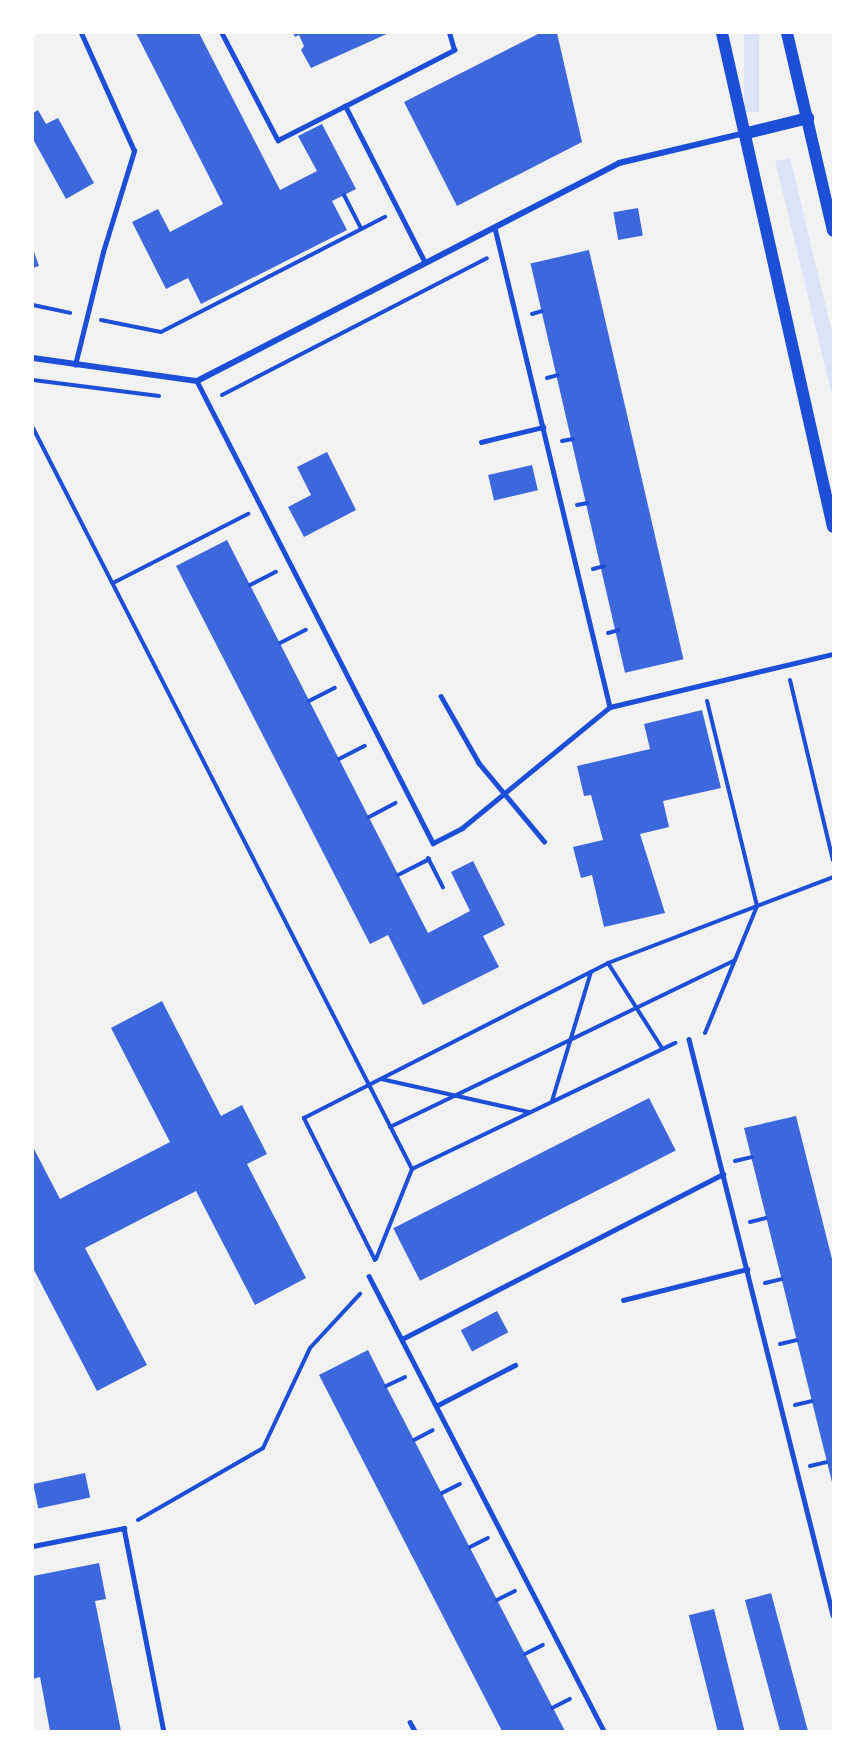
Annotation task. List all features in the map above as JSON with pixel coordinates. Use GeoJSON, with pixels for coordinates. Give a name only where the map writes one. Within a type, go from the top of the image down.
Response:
{"type":"FeatureCollection","features":[{"type":"Feature","properties":{"kind":"main road"},"geometry":{"type":"LineString","coordinates":[[722,33],[747,132],[833,527]]}},
{"type":"Feature","properties":{"kind":"main road"},"geometry":{"type":"LineString","coordinates":[[787,33],[833,231]]}},
{"type":"Feature","properties":{"kind":"main road"},"geometry":{"type":"LineString","coordinates":[[747,132],[808,118]]}},
{"type":"Feature","properties":{"kind":"street"},"geometry":{"type":"LineString","coordinates":[[33,358],[197,381],[619,163],[747,132]]}},
{"type":"Feature","properties":{"kind":"lane"},"geometry":{"type":"LineString","coordinates":[[75,365],[103,252],[134,152],[81,33]]}},
{"type":"Feature","properties":{"kind":"lane"},"geometry":{"type":"LineString","coordinates":[[222,33],[278,140],[454,50],[449,33]]}},
{"type":"Feature","properties":{"kind":"lane"},"geometry":{"type":"LineString","coordinates":[[345,106],[425,263]]}},
{"type":"Feature","properties":{"kind":"lane"},"geometry":{"type":"LineString","coordinates":[[495,228],[610,707]]}},
{"type":"Feature","properties":{"kind":"lane"},"geometry":{"type":"LineString","coordinates":[[197,381],[433,843],[462,828],[610,707],[833,654]]}},
{"type":"Feature","properties":{"kind":"lane"},"geometry":{"type":"LineString","coordinates":[[481,442],[543,427]]}},
{"type":"Feature","properties":{"kind":"lane"},"geometry":{"type":"LineString","coordinates":[[441,696],[479,763],[543,841]]}},
{"type":"Feature","properties":{"kind":"lane"},"geometry":{"type":"LineString","coordinates":[[689,1038],[833,1615]]}},
{"type":"Feature","properties":{"kind":"lane"},"geometry":{"type":"LineString","coordinates":[[402,1339],[723,1174]]}},
{"type":"Feature","properties":{"kind":"lane"},"geometry":{"type":"LineString","coordinates":[[623,1300],[747,1269]]}},
{"type":"Feature","properties":{"kind":"lane"},"geometry":{"type":"LineString","coordinates":[[369,1276],[604,1731]]}},
{"type":"Feature","properties":{"kind":"lane"},"geometry":{"type":"LineString","coordinates":[[436,1406],[515,1365]]}},
{"type":"Feature","properties":{"kind":"lane"},"geometry":{"type":"LineString","coordinates":[[33,1546],[124,1528],[164,1731]]}},
{"type":"Feature","properties":{"kind":"lane"},"geometry":{"type":"LineString","coordinates":[[410,1722],[415,1731]]}},
{"type":"Feature","properties":{"kind":"path"},"geometry":{"type":"LineString","coordinates":[[344,195],[361,229]]}},
{"type":"Feature","properties":{"kind":"path"},"geometry":{"type":"LineString","coordinates":[[161,332],[398,210]]}},
{"type":"Feature","properties":{"kind":"path"},"geometry":{"type":"LineString","coordinates":[[208,402],[501,251]]}},
{"type":"Feature","properties":{"kind":"path"},"geometry":{"type":"LineString","coordinates":[[33,380],[161,396]]}},
{"type":"Feature","properties":{"kind":"path"},"geometry":{"type":"LineString","coordinates":[[33,428],[412,1169]]}},
{"type":"Feature","properties":{"kind":"path"},"geometry":{"type":"LineString","coordinates":[[112,583],[251,513]]}},
{"type":"Feature","properties":{"kind":"path"},"geometry":{"type":"LineString","coordinates":[[250,585],[280,570]]}},
{"type":"Feature","properties":{"kind":"path"},"geometry":{"type":"LineString","coordinates":[[280,643],[310,627]]}},
{"type":"Feature","properties":{"kind":"path"},"geometry":{"type":"LineString","coordinates":[[786,665],[833,860]]}},
{"type":"Feature","properties":{"kind":"path"},"geometry":{"type":"LineString","coordinates":[[704,685],[757,906],[708,1032]]}},
{"type":"Feature","properties":{"kind":"path"},"geometry":{"type":"LineString","coordinates":[[309,701],[340,686]]}},
{"type":"Feature","properties":{"kind":"path"},"geometry":{"type":"LineString","coordinates":[[339,759],[369,744]]}},
{"type":"Feature","properties":{"kind":"path"},"geometry":{"type":"LineString","coordinates":[[369,817],[399,801]]}},
{"type":"Feature","properties":{"kind":"path"},"geometry":{"type":"LineString","coordinates":[[398,875],[429,859]]}},
{"type":"Feature","properties":{"kind":"path"},"geometry":{"type":"LineString","coordinates":[[375,1260],[304,1118],[608,963],[833,877]]}},
{"type":"Feature","properties":{"kind":"path"},"geometry":{"type":"LineString","coordinates":[[390,1127],[736,960]]}},
{"type":"Feature","properties":{"kind":"path"},"geometry":{"type":"LineString","coordinates":[[124,1528],[263,1448],[310,1348],[345,1313],[369,1276],[412,1169],[662,1048],[608,963]]}},
{"type":"Feature","properties":{"kind":"path"},"geometry":{"type":"LineString","coordinates":[[552,1101],[591,971]]}},
{"type":"Feature","properties":{"kind":"path"},"geometry":{"type":"LineString","coordinates":[[381,1078],[530,1112]]}},
{"type":"Feature","properties":{"kind":"path"},"geometry":{"type":"LineString","coordinates":[[732,1162],[752,1157]]}},
{"type":"Feature","properties":{"kind":"path"},"geometry":{"type":"LineString","coordinates":[[747,1223],[766,1218]]}},
{"type":"Feature","properties":{"kind":"path"},"geometry":{"type":"LineString","coordinates":[[762,1284],[782,1279]]}},
{"type":"Feature","properties":{"kind":"path"},"geometry":{"type":"LineString","coordinates":[[777,1344],[797,1340]]}},
{"type":"Feature","properties":{"kind":"path"},"geometry":{"type":"LineString","coordinates":[[386,1386],[408,1376]]}},
{"type":"Feature","properties":{"kind":"path"},"geometry":{"type":"LineString","coordinates":[[792,1406],[812,1401]]}},
{"type":"Feature","properties":{"kind":"path"},"geometry":{"type":"LineString","coordinates":[[414,1440],[435,1429]]}},
{"type":"Feature","properties":{"kind":"path"},"geometry":{"type":"LineString","coordinates":[[808,1466],[827,1462]]}},
{"type":"Feature","properties":{"kind":"path"},"geometry":{"type":"LineString","coordinates":[[442,1493],[463,1482]]}},
{"type":"Feature","properties":{"kind":"path"},"geometry":{"type":"LineString","coordinates":[[470,1547],[491,1536]]}},
{"type":"Feature","properties":{"kind":"path"},"geometry":{"type":"LineString","coordinates":[[497,1600],[518,1590]]}},
{"type":"Feature","properties":{"kind":"path"},"geometry":{"type":"LineString","coordinates":[[525,1654],[546,1643]]}},
{"type":"Feature","properties":{"kind":"path"},"geometry":{"type":"LineString","coordinates":[[552,1708],[573,1697]]}},
{"type":"Feature","properties":{"kind":"shaded area"},"geometry":{"type":"Polygon","coordinates":[[[744,33],[759,33],[759,112],[744,112],[744,33]]]}},
{"type":"Feature","properties":{"kind":"shaded area"},"geometry":{"type":"Polygon","coordinates":[[[790,158],[833,336],[833,399],[775,161],[790,158]]]}},
{"type":"Feature","properties":{"kind":"building"},"geometry":{"type":"Polygon","coordinates":[[[136,33],[199,33],[280,190],[317,171],[298,136],[322,124],[356,189],[332,201],[347,230],[201,304],[188,278],[166,289],[132,222],[158,209],[170,232],[223,204],[136,33]]]}},
{"type":"Feature","properties":{"kind":"building"},"geometry":{"type":"Polygon","coordinates":[[[293,33],[389,33],[311,68],[301,50],[304,46],[299,35],[295,37],[293,33]]]}},
{"type":"Feature","properties":{"kind":"building"},"geometry":{"type":"Polygon","coordinates":[[[540,33],[557,33],[582,142],[457,206],[404,102],[540,33]]]}},
{"type":"Feature","properties":{"kind":"building"},"geometry":{"type":"Polygon","coordinates":[[[38,110],[46,124],[58,118],[94,183],[66,199],[33,139],[33,113],[38,110]]]}},
{"type":"Feature","properties":{"kind":"building"},"geometry":{"type":"Polygon","coordinates":[[[638,208],[643,236],[618,240],[613,212],[638,208]]]}},
{"type":"Feature","properties":{"kind":"building"},"geometry":{"type":"Polygon","coordinates":[[[33,249],[39,266],[33,268],[33,249]]]}},
{"type":"Feature","properties":{"kind":"building"},"geometry":{"type":"Polygon","coordinates":[[[589,250],[683,659],[625,673],[531,263],[589,250]]]}},
{"type":"Feature","properties":{"kind":"building"},"geometry":{"type":"Polygon","coordinates":[[[327,452],[356,510],[304,537],[288,507],[311,495],[297,467],[327,452]]]}},
{"type":"Feature","properties":{"kind":"building"},"geometry":{"type":"Polygon","coordinates":[[[532,465],[538,490],[494,500],[488,475],[532,465]]]}},
{"type":"Feature","properties":{"kind":"building"},"geometry":{"type":"Polygon","coordinates":[[[227,540],[428,933],[470,911],[451,872],[473,861],[505,925],[483,936],[499,967],[423,1005],[388,935],[370,944],[176,566],[227,540]]]}},
{"type":"Feature","properties":{"kind":"building"},"geometry":{"type":"Polygon","coordinates":[[[702,710],[721,788],[663,801],[669,827],[640,834],[665,913],[604,927],[592,875],[581,878],[573,847],[603,840],[591,795],[584,796],[577,766],[650,749],[644,724],[702,710]]]}},
{"type":"Feature","properties":{"kind":"building"},"geometry":{"type":"Polygon","coordinates":[[[162,1001],[221,1116],[242,1105],[267,1154],[247,1164],[306,1278],[255,1305],[196,1191],[85,1248],[147,1365],[97,1391],[33,1268],[33,1147],[60,1199],[170,1142],[111,1028],[162,1001]]]}},
{"type":"Feature","properties":{"kind":"building"},"geometry":{"type":"Polygon","coordinates":[[[649,1098],[676,1151],[420,1281],[393,1228],[649,1098]]]}},
{"type":"Feature","properties":{"kind":"building"},"geometry":{"type":"Polygon","coordinates":[[[796,1116],[833,1263],[832,1482],[744,1128],[796,1116]]]}},
{"type":"Feature","properties":{"kind":"building"},"geometry":{"type":"Polygon","coordinates":[[[497,1311],[508,1332],[472,1351],[461,1330],[497,1311]]]}},
{"type":"Feature","properties":{"kind":"building"},"geometry":{"type":"Polygon","coordinates":[[[368,1350],[565,1731],[502,1731],[319,1375],[368,1350]]]}},
{"type":"Feature","properties":{"kind":"building"},"geometry":{"type":"Polygon","coordinates":[[[85,1473],[90,1497],[38,1508],[33,1484],[85,1473]]]}},
{"type":"Feature","properties":{"kind":"building"},"geometry":{"type":"Polygon","coordinates":[[[99,1563],[106,1599],[95,1601],[121,1731],[50,1731],[40,1677],[33,1679],[33,1576],[99,1563]]]}},
{"type":"Feature","properties":{"kind":"building"},"geometry":{"type":"Polygon","coordinates":[[[771,1593],[808,1731],[780,1731],[745,1600],[771,1593]]]}},
{"type":"Feature","properties":{"kind":"building"},"geometry":{"type":"Polygon","coordinates":[[[714,1609],[744,1731],[718,1731],[689,1615],[714,1609]]]}}]}
